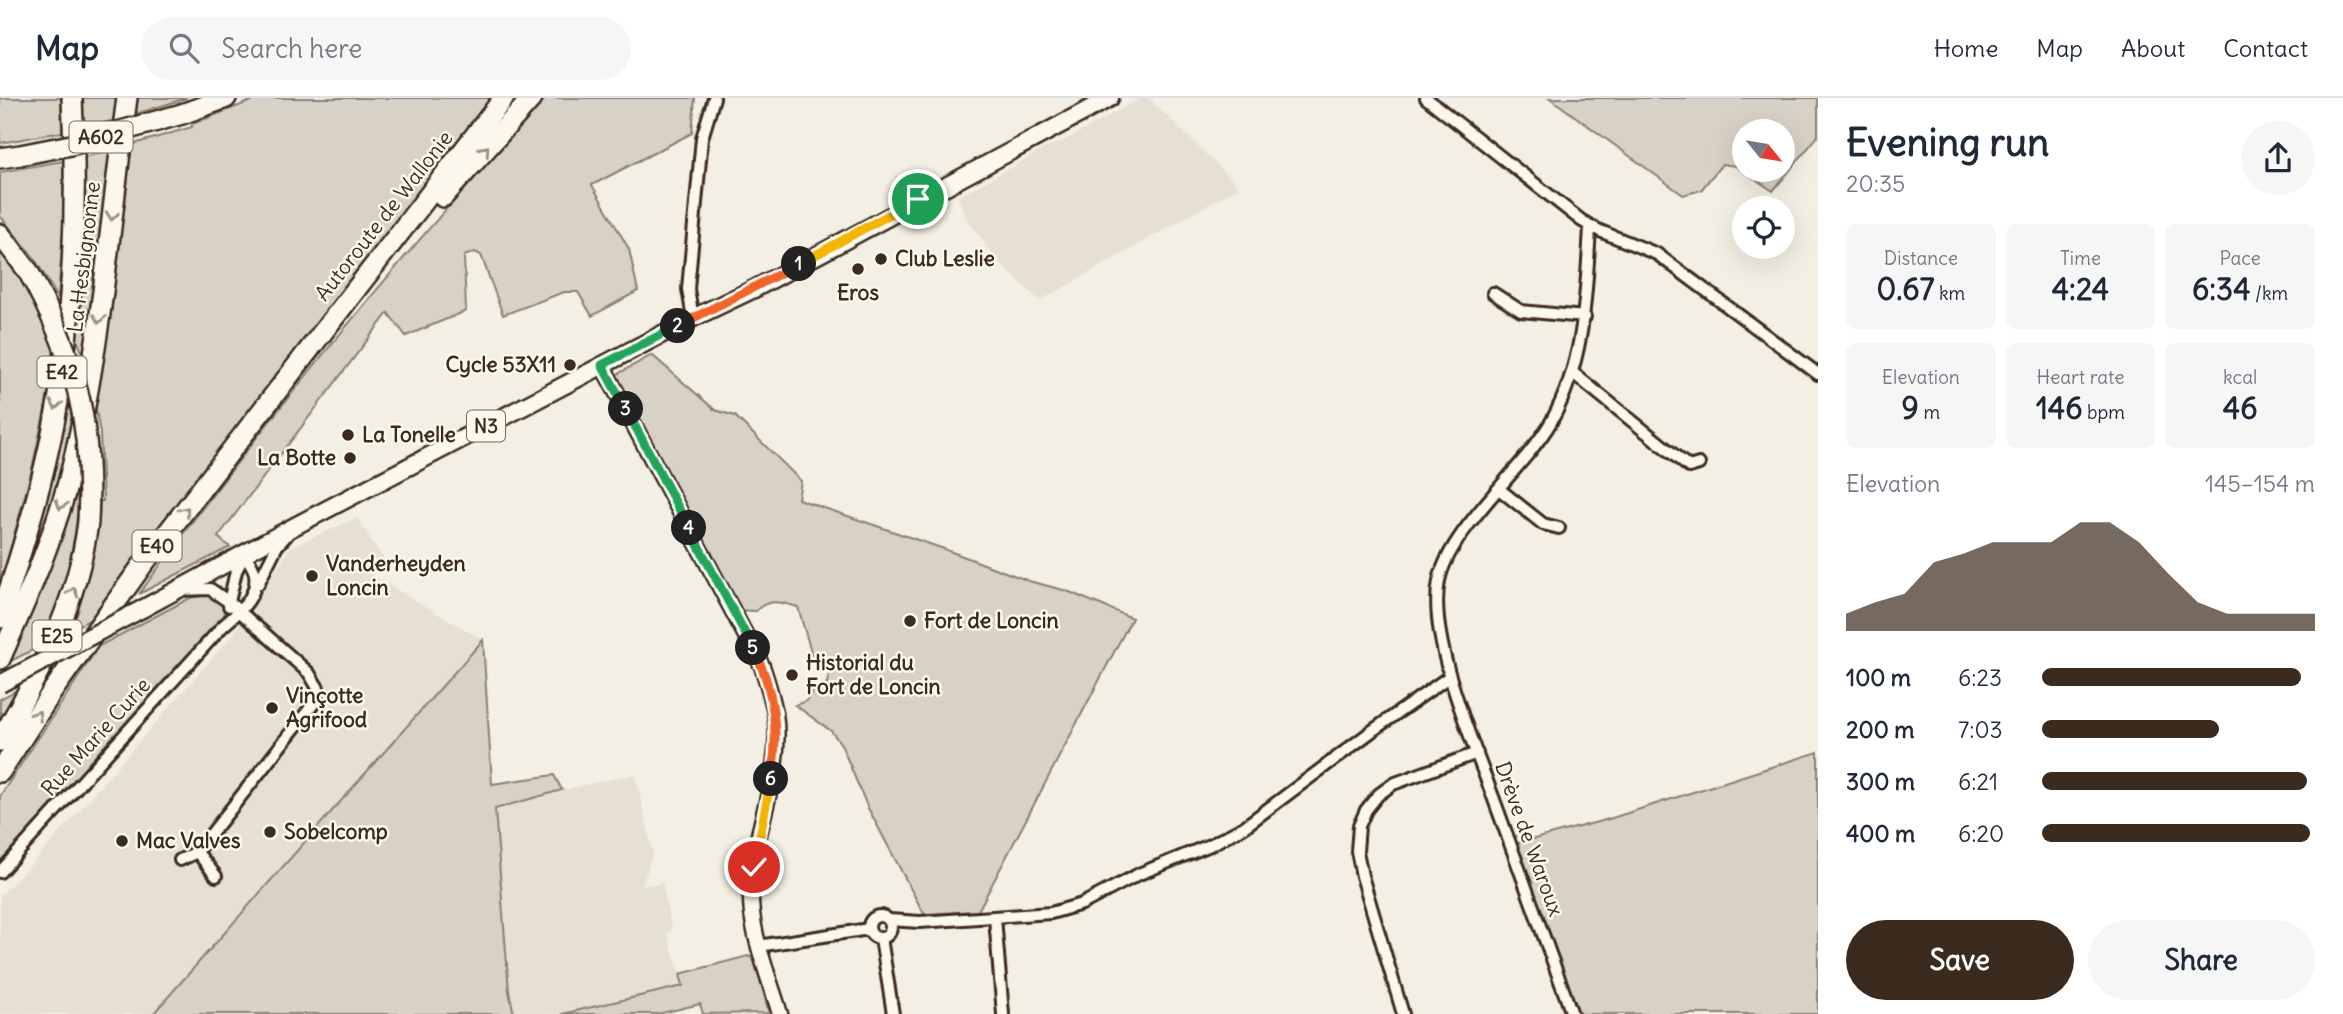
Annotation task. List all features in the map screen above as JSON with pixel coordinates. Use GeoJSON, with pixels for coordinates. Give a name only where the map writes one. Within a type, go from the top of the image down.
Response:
{"type":"FeatureCollection","features":[{"type":"Feature","properties":{"kind":"highway","name":"E42"},"geometry":{"type":"LineString","coordinates":[[0,618],[36,497],[62,376],[74,239],[72,98]]}},
{"type":"Feature","properties":{"kind":"highway","name":"La Hesbignonne"},"geometry":{"type":"LineString","coordinates":[[0,659],[58,514],[76,452],[92,367],[127,98]]}},
{"type":"Feature","properties":{"kind":"highway","name":"A602"},"geometry":{"type":"LineString","coordinates":[[10,156],[71,145],[182,114],[226,98]]}},
{"type":"Feature","properties":{"kind":"highway","name":"Autoroute de Wallonie"},"geometry":{"type":"LineString","coordinates":[[326,329],[504,98]]}},
{"type":"Feature","properties":{"kind":"highway","name":"E40"},"geometry":{"type":"LineString","coordinates":[[0,772],[54,689],[141,567],[326,329],[532,98]]}},
{"type":"Feature","properties":{"kind":"highway","name":"E25"},"geometry":{"type":"LineString","coordinates":[[0,234],[28,271],[50,310],[66,348],[84,415],[89,462],[88,522],[75,587],[60,630],[32,687],[0,741]]}},
{"type":"Feature","properties":{"kind":"main road","name":"N3"},"geometry":{"type":"LineString","coordinates":[[0,684],[602,365],[756,288],[1110,98]]}},
{"type":"Feature","properties":{"kind":"street"},"geometry":{"type":"LineString","coordinates":[[694,318],[688,289],[702,138],[714,98]]}},
{"type":"Feature","properties":{"kind":"street"},"geometry":{"type":"LineString","coordinates":[[1426,98],[1590,227],[1657,254],[1818,374]]}},
{"type":"Feature","properties":{"kind":"street","name":"Drève de Waroux"},"geometry":{"type":"LineString","coordinates":[[1572,1014],[1450,676],[1436,615],[1439,579],[1454,544],[1550,423],[1573,373],[1585,317],[1590,227]]}},
{"type":"Feature","properties":{"kind":"street"},"geometry":{"type":"LineString","coordinates":[[1493,293],[1521,311],[1585,317]]}},
{"type":"Feature","properties":{"kind":"street"},"geometry":{"type":"LineString","coordinates":[[602,365],[762,666],[770,694],[775,714],[773,769],[751,889],[758,946],[780,1014]]}},
{"type":"Feature","properties":{"kind":"street"},"geometry":{"type":"LineString","coordinates":[[1573,373],[1689,467],[1699,464]]}},
{"type":"Feature","properties":{"kind":"street"},"geometry":{"type":"LineString","coordinates":[[1499,489],[1543,524],[1559,528]]}},
{"type":"Feature","properties":{"kind":"street","name":"Rue Marie Curie"},"geometry":{"type":"LineString","coordinates":[[0,872],[221,628],[240,611],[254,593],[277,546],[290,529]]}},
{"type":"Feature","properties":{"kind":"street"},"geometry":{"type":"LineString","coordinates":[[246,554],[255,574],[254,593]]}},
{"type":"Feature","properties":{"kind":"street"},"geometry":{"type":"LineString","coordinates":[[221,628],[228,615],[236,571],[246,554]]}},
{"type":"Feature","properties":{"kind":"street"},"geometry":{"type":"LineString","coordinates":[[178,590],[210,589],[229,602],[309,673],[318,688],[315,702],[197,852],[180,860]]}},
{"type":"Feature","properties":{"kind":"street"},"geometry":{"type":"LineString","coordinates":[[881,938],[874,936],[869,929],[870,922],[876,917],[920,922],[995,918],[1051,913],[1082,904],[1139,874],[1210,845],[1244,827],[1450,676]]}},
{"type":"Feature","properties":{"kind":"street"},"geometry":{"type":"LineString","coordinates":[[1403,1014],[1356,851],[1359,826],[1366,810],[1378,795],[1393,785],[1477,754]]}},
{"type":"Feature","properties":{"kind":"street"},"geometry":{"type":"LineString","coordinates":[[197,852],[216,876]]}},
{"type":"Feature","properties":{"kind":"street"},"geometry":{"type":"LineString","coordinates":[[995,918],[1003,1014]]}},
{"type":"Feature","properties":{"kind":"street"},"geometry":{"type":"LineString","coordinates":[[881,938],[890,931],[889,920]]}},
{"type":"Feature","properties":{"kind":"street"},"geometry":{"type":"LineString","coordinates":[[758,946],[869,929]]}},
{"type":"Feature","properties":{"kind":"street"},"geometry":{"type":"LineString","coordinates":[[881,938],[893,1014]]}},
{"type":"Feature","properties":{"kind":"shaded area"},"geometry":{"type":"Polygon","coordinates":[[[0,98],[61,98],[62,132],[0,143],[0,98]]]}},
{"type":"Feature","properties":{"kind":"shaded area"},"geometry":{"type":"Polygon","coordinates":[[[78,98],[117,98],[115,120],[80,128],[78,98]]]}},
{"type":"Feature","properties":{"kind":"shaded area"},"geometry":{"type":"Polygon","coordinates":[[[134,98],[187,98],[132,115],[134,98]]]}},
{"type":"Feature","properties":{"kind":"shaded area"},"geometry":{"type":"Polygon","coordinates":[[[259,98],[495,98],[97,616],[72,629],[90,566],[100,501],[103,501],[100,433],[94,399],[127,146],[192,127],[192,124],[259,98]]]}},
{"type":"Feature","properties":{"kind":"shaded area"},"geometry":{"type":"Polygon","coordinates":[[[546,98],[695,98],[692,133],[592,185],[629,249],[638,291],[592,316],[578,292],[564,292],[503,315],[481,255],[475,252],[464,256],[466,311],[406,336],[388,313],[218,537],[230,547],[139,594],[284,402],[386,278],[546,98]]]}},
{"type":"Feature","properties":{"kind":"shaded area"},"geometry":{"type":"Polygon","coordinates":[[[1141,98],[1149,98],[1239,187],[1040,301],[997,261],[966,218],[958,197],[1141,98]]]}},
{"type":"Feature","properties":{"kind":"shaded area"},"geometry":{"type":"Polygon","coordinates":[[[1550,98],[1818,98],[1818,136],[1796,163],[1796,119],[1732,119],[1732,166],[1722,164],[1701,190],[1683,195],[1550,98]]]}},
{"type":"Feature","properties":{"kind":"shaded area"},"geometry":{"type":"Polygon","coordinates":[[[110,150],[84,357],[73,329],[83,157],[110,150]]]}},
{"type":"Feature","properties":{"kind":"shaded area"},"geometry":{"type":"Polygon","coordinates":[[[63,161],[63,235],[58,298],[33,256],[0,216],[0,172],[63,161]]]}},
{"type":"Feature","properties":{"kind":"shaded area"},"geometry":{"type":"Polygon","coordinates":[[[1759,182],[1780,182],[1773,191],[1759,182]]]}},
{"type":"Feature","properties":{"kind":"shaded area"},"geometry":{"type":"Polygon","coordinates":[[[0,244],[18,268],[55,346],[32,469],[0,587],[0,244]]]}},
{"type":"Feature","properties":{"kind":"shaded area"},"geometry":{"type":"Polygon","coordinates":[[[652,355],[715,410],[735,416],[801,481],[798,499],[1029,581],[1067,591],[1132,618],[978,911],[924,914],[867,806],[841,744],[831,731],[795,705],[806,701],[812,693],[827,683],[831,665],[821,669],[813,659],[798,607],[776,602],[766,604],[756,611],[733,610],[616,375],[652,355]]]}},
{"type":"Feature","properties":{"kind":"shaded area"},"geometry":{"type":"Polygon","coordinates":[[[68,387],[75,414],[58,482],[30,565],[25,569],[68,387]]]}},
{"type":"Feature","properties":{"kind":"shaded area"},"geometry":{"type":"Polygon","coordinates":[[[76,485],[80,487],[73,547],[50,641],[9,662],[45,579],[76,485]]]}},
{"type":"Feature","properties":{"kind":"shaded area"},"geometry":{"type":"Polygon","coordinates":[[[357,518],[385,561],[366,572],[483,640],[153,1014],[0,1014],[0,896],[42,853],[234,633],[291,547],[357,518]]]}},
{"type":"Feature","properties":{"kind":"shaded area"},"geometry":{"type":"Polygon","coordinates":[[[215,596],[226,608],[222,622],[197,646],[0,866],[0,796],[99,646],[190,598],[215,596]]]}},
{"type":"Feature","properties":{"kind":"shaded area"},"geometry":{"type":"Polygon","coordinates":[[[483,640],[492,784],[554,775],[562,790],[495,809],[509,991],[514,1014],[153,1014],[483,640]]]}},
{"type":"Feature","properties":{"kind":"shaded area"},"geometry":{"type":"Polygon","coordinates":[[[24,686],[0,727],[0,699],[24,686]]]}},
{"type":"Feature","properties":{"kind":"shaded area"},"geometry":{"type":"Polygon","coordinates":[[[1818,752],[1818,1014],[1577,1014],[1511,845],[1609,819],[1818,752]]]}},
{"type":"Feature","properties":{"kind":"shaded area"},"geometry":{"type":"Polygon","coordinates":[[[635,774],[653,853],[642,886],[662,883],[672,931],[667,933],[684,986],[562,1014],[514,1014],[509,991],[495,808],[635,774]]]}},
{"type":"Feature","properties":{"kind":"shaded area"},"geometry":{"type":"Polygon","coordinates":[[[748,956],[754,959],[769,1013],[703,1014],[700,1004],[658,1014],[562,1014],[683,986],[680,974],[748,956]]]}},
{"type":"Feature","properties":{"kind":"place","name":"Club Leslie"},"geometry":{"type":"Point","coordinates":[881,259]}},
{"type":"Feature","properties":{"kind":"place","name":"Eros"},"geometry":{"type":"Point","coordinates":[858,269]}},
{"type":"Feature","properties":{"kind":"place","name":"Cycle 53X11"},"geometry":{"type":"Point","coordinates":[570,365]}},
{"type":"Feature","properties":{"kind":"place","name":"La Tonelle"},"geometry":{"type":"Point","coordinates":[348,435]}},
{"type":"Feature","properties":{"kind":"place","name":"La Botte"},"geometry":{"type":"Point","coordinates":[350,458]}},
{"type":"Feature","properties":{"kind":"place","name":"Vanderheyden Loncin"},"geometry":{"type":"Point","coordinates":[312,576]}},
{"type":"Feature","properties":{"kind":"place","name":"Fort de Loncin"},"geometry":{"type":"Point","coordinates":[910,621]}},
{"type":"Feature","properties":{"kind":"place","name":"Historial du Fort de Loncin"},"geometry":{"type":"Point","coordinates":[792,675]}},
{"type":"Feature","properties":{"kind":"place","name":"Vinçotte Agrifood"},"geometry":{"type":"Point","coordinates":[272,708]}},
{"type":"Feature","properties":{"kind":"place","name":"Sobelcomp"},"geometry":{"type":"Point","coordinates":[270,832]}},
{"type":"Feature","properties":{"kind":"place","name":"Mac Valves"},"geometry":{"type":"Point","coordinates":[122,841]}},
{"type":"Feature","properties":{"kind":"route"},"geometry":{"type":"LineString","coordinates":[[754,867],[775,748],[775,714],[762,666],[602,365],[756,288],[918,199]]}}]}
